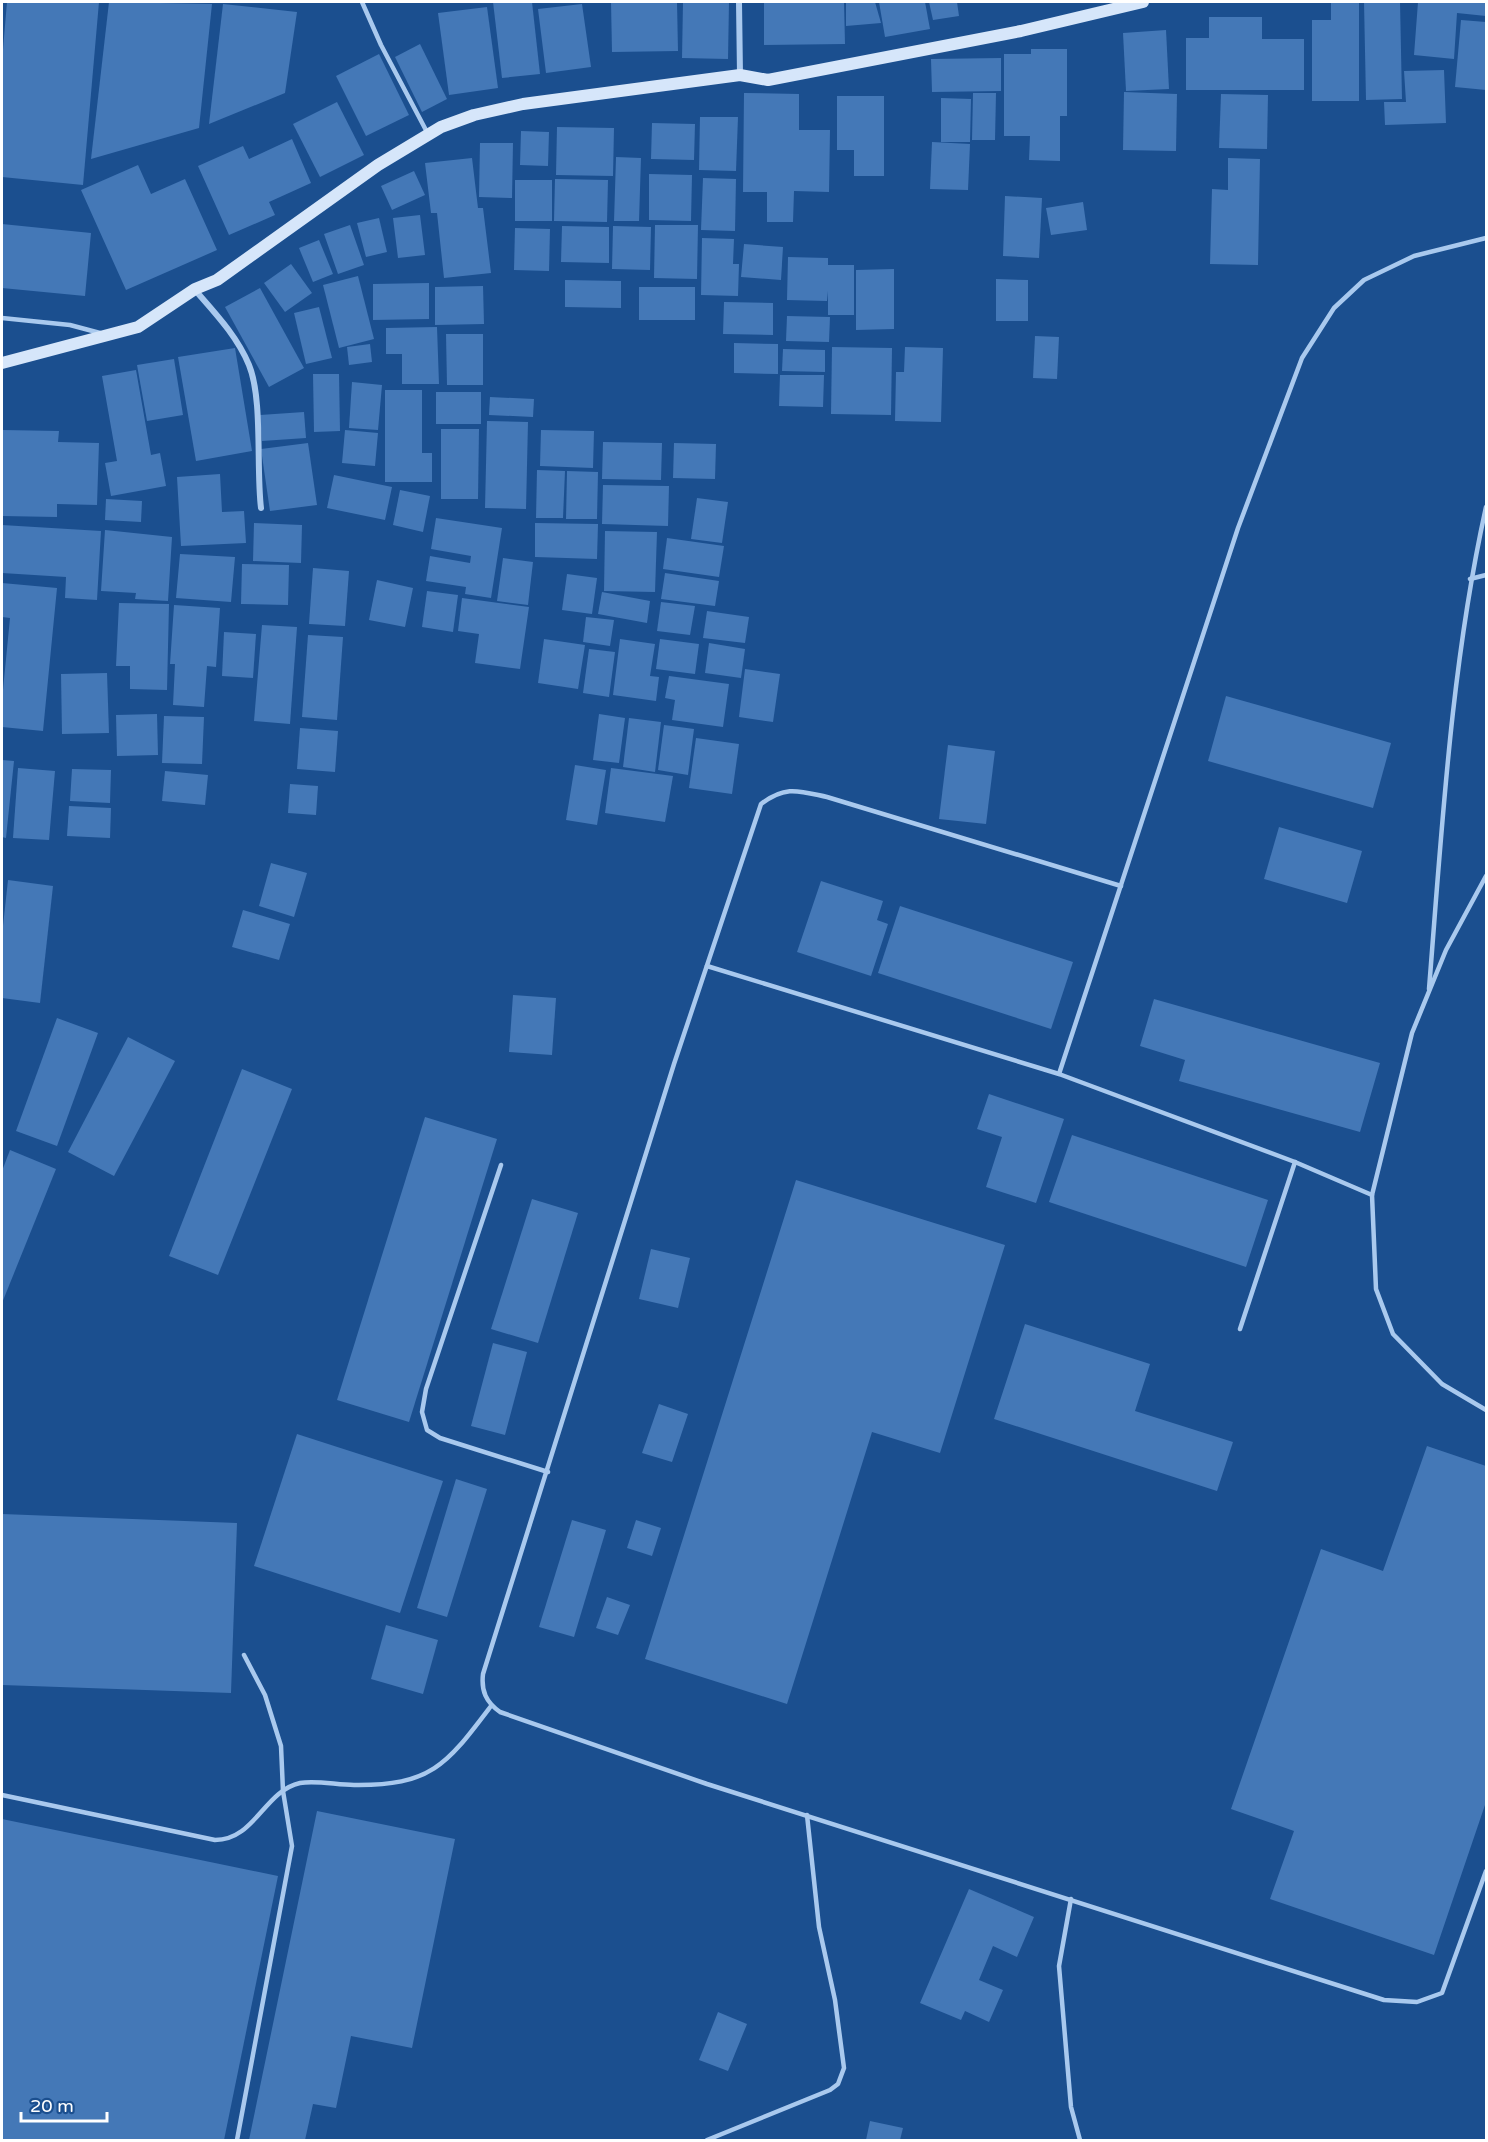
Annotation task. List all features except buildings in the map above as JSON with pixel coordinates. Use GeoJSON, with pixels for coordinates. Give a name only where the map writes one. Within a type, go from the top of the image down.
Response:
{"type":"FeatureCollection","features":[{"type":"Feature","properties":{"kind":"street"},"geometry":{"type":"LineString","coordinates":[[739,2],[740,75]]}},
{"type":"Feature","properties":{"kind":"street"},"geometry":{"type":"LineString","coordinates":[[2,363],[36,352],[112,336],[138,327],[195,289],[217,280],[378,165],[428,134],[474,115],[524,104],[740,75],[768,80],[1021,31],[1143,2]]}},
{"type":"Feature","properties":{"kind":"street"},"geometry":{"type":"LineString","coordinates":[[195,289],[226,326],[249,365],[256,395],[257,471],[261,508]]}},
{"type":"Feature","properties":{"kind":"lane"},"geometry":{"type":"LineString","coordinates":[[362,2],[381,45],[428,134]]}},
{"type":"Feature","properties":{"kind":"lane"},"geometry":{"type":"LineString","coordinates":[[1059,1074],[1238,528],[1302,358],[1334,308],[1364,280],[1414,256],[1486,238]]}},
{"type":"Feature","properties":{"kind":"lane"},"geometry":{"type":"LineString","coordinates":[[2,318],[70,325],[112,336]]}},
{"type":"Feature","properties":{"kind":"lane"},"geometry":{"type":"LineString","coordinates":[[1429,995],[1446,777],[1470,579],[1486,507]]}},
{"type":"Feature","properties":{"kind":"lane"},"geometry":{"type":"LineString","coordinates":[[1470,579],[1486,575]]}},
{"type":"Feature","properties":{"kind":"lane"},"geometry":{"type":"LineString","coordinates":[[1121,886],[827,797],[796,790],[776,792],[761,804],[670,1075],[548,1472],[483,1674],[482,1685],[491,1706],[500,1712],[807,1815],[1384,2000],[1417,2002],[1442,1993],[1486,1871]]}},
{"type":"Feature","properties":{"kind":"lane"},"geometry":{"type":"LineString","coordinates":[[1486,876],[1446,950],[1412,1033],[1372,1195],[1376,1289],[1393,1334],[1442,1384],[1486,1410]]}},
{"type":"Feature","properties":{"kind":"lane"},"geometry":{"type":"LineString","coordinates":[[707,966],[1059,1074],[1295,1162],[1372,1195]]}},
{"type":"Feature","properties":{"kind":"lane"},"geometry":{"type":"LineString","coordinates":[[1240,1329],[1295,1162]]}},
{"type":"Feature","properties":{"kind":"lane"},"geometry":{"type":"LineString","coordinates":[[501,1165],[426,1389],[422,1412],[427,1430],[440,1438],[548,1472]]}},
{"type":"Feature","properties":{"kind":"lane"},"geometry":{"type":"LineString","coordinates":[[237,2140],[292,1846],[283,1791],[281,1746],[265,1695],[244,1655]]}},
{"type":"Feature","properties":{"kind":"lane"},"geometry":{"type":"LineString","coordinates":[[2,1795],[215,1840],[227,1840],[239,1835],[283,1791],[300,1783],[356,1785],[399,1782],[434,1771],[459,1749],[491,1706]]}},
{"type":"Feature","properties":{"kind":"lane"},"geometry":{"type":"LineString","coordinates":[[708,2140],[831,2090],[838,2084],[844,2068],[835,2000],[819,1927],[807,1815]]}},
{"type":"Feature","properties":{"kind":"lane"},"geometry":{"type":"LineString","coordinates":[[1071,1899],[1059,1966],[1071,2107],[1080,2140]]}}]}
